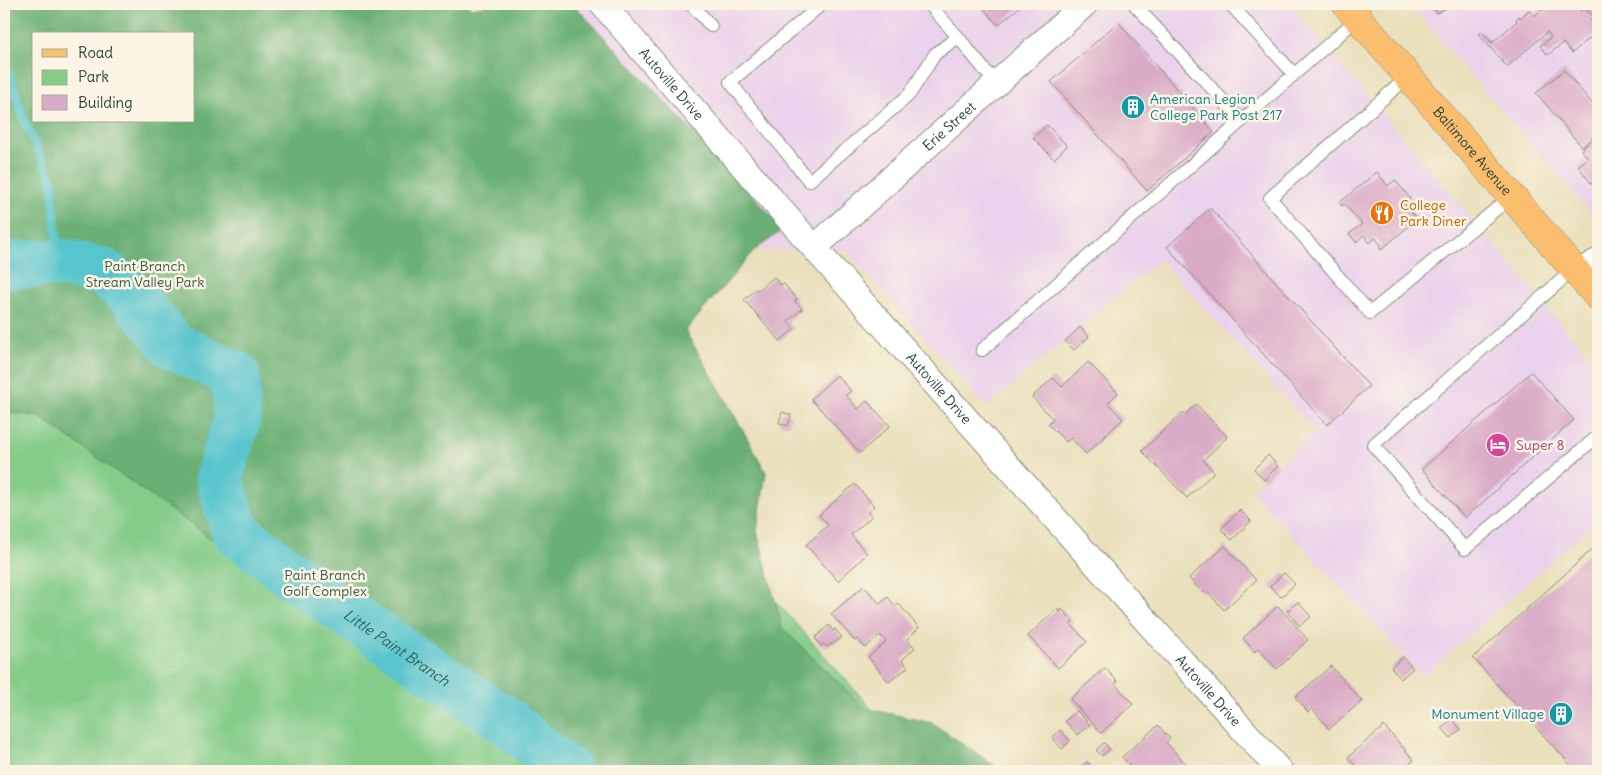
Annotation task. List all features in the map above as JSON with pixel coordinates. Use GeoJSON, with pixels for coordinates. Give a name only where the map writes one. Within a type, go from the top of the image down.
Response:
{"type":"FeatureCollection","features":[{"type":"Feature","properties":{"kind":"main road","name":"Baltimore Avenue"},"geometry":{"type":"LineString","coordinates":[[1351,8],[1512,196],[1583,267],[1598,297]]}},
{"type":"Feature","properties":{"kind":"street","name":"Autoville Drive"},"geometry":{"type":"LineString","coordinates":[[602,4],[814,248],[1280,771]]}},
{"type":"Feature","properties":{"kind":"street","name":"Erie Street"},"geometry":{"type":"LineString","coordinates":[[814,248],[1085,4]]}},
{"type":"Feature","properties":{"kind":"lane"},"geometry":{"type":"LineString","coordinates":[[692,4],[710,26]]}},
{"type":"Feature","properties":{"kind":"lane"},"geometry":{"type":"LineString","coordinates":[[822,4],[730,82],[809,181],[909,95],[935,54],[958,37]]}},
{"type":"Feature","properties":{"kind":"lane"},"geometry":{"type":"LineString","coordinates":[[929,4],[996,84]]}},
{"type":"Feature","properties":{"kind":"lane"},"geometry":{"type":"LineString","coordinates":[[1134,4],[1242,121]]}},
{"type":"Feature","properties":{"kind":"lane"},"geometry":{"type":"LineString","coordinates":[[1230,4],[1294,74]]}},
{"type":"Feature","properties":{"kind":"lane"},"geometry":{"type":"LineString","coordinates":[[982,350],[1294,74],[1351,8]]}},
{"type":"Feature","properties":{"kind":"lane"},"geometry":{"type":"LineString","coordinates":[[1408,76],[1270,198],[1370,313],[1512,196]]}},
{"type":"Feature","properties":{"kind":"lane"},"geometry":{"type":"LineString","coordinates":[[1583,267],[1374,445],[1465,549],[1598,436]]}},
{"type":"Feature","properties":{"kind":"shaded area"},"geometry":{"type":"Polygon","coordinates":[[[573,4],[1289,4],[1598,367],[1598,519],[1423,677],[1251,491],[1315,431],[1160,259],[986,407],[846,250],[755,250],[783,228],[573,4]]]}},
{"type":"Feature","properties":{"kind":"shaded area"},"geometry":{"type":"Polygon","coordinates":[[[1409,4],[1598,4],[1598,221],[1409,4]]]}},
{"type":"Feature","properties":{"kind":"green space"},"geometry":{"type":"Polygon","coordinates":[[[4,4],[467,4],[470,8],[494,4],[573,4],[784,229],[755,250],[685,331],[766,472],[757,531],[782,628],[865,708],[932,723],[1002,771],[548,771],[233,554],[40,417],[4,411],[4,4]]]}},
{"type":"Feature","properties":{"kind":"green space"},"geometry":{"type":"Polygon","coordinates":[[[4,34],[32,115],[32,122],[36,122],[755,578],[927,771],[4,771],[4,34]]]}},
{"type":"Feature","properties":{"kind":"building"},"geometry":{"type":"Polygon","coordinates":[[[979,4],[1023,4],[998,25],[979,4]]]}},
{"type":"Feature","properties":{"kind":"building"},"geometry":{"type":"Polygon","coordinates":[[[1428,4],[1453,4],[1437,13],[1428,4]]]}},
{"type":"Feature","properties":{"kind":"building"},"geometry":{"type":"Polygon","coordinates":[[[1548,4],[1562,4],[1567,9],[1574,4],[1580,11],[1584,8],[1593,18],[1590,20],[1598,31],[1572,53],[1563,43],[1548,55],[1540,46],[1551,37],[1547,32],[1507,67],[1479,34],[1482,32],[1492,43],[1517,21],[1516,19],[1519,16],[1520,18],[1529,10],[1534,16],[1548,4]]]}},
{"type":"Feature","properties":{"kind":"building"},"geometry":{"type":"Polygon","coordinates":[[[1583,4],[1598,4],[1598,22],[1583,4]]]}},
{"type":"Feature","properties":{"kind":"building","name":"American Legion College Park Post 217"},"geometry":{"type":"Polygon","coordinates":[[[1118,22],[1214,132],[1147,191],[1051,82],[1118,22]]]}},
{"type":"Feature","properties":{"kind":"building"},"geometry":{"type":"Polygon","coordinates":[[[1564,70],[1595,107],[1598,104],[1598,132],[1582,147],[1536,93],[1564,70]]]}},
{"type":"Feature","properties":{"kind":"building"},"geometry":{"type":"Polygon","coordinates":[[[1047,125],[1067,146],[1054,159],[1033,138],[1047,125]]]}},
{"type":"Feature","properties":{"kind":"building"},"geometry":{"type":"Polygon","coordinates":[[[1598,135],[1598,192],[1578,166],[1588,158],[1581,150],[1598,135]]]}},
{"type":"Feature","properties":{"kind":"building","name":"College Park Diner"},"geometry":{"type":"Polygon","coordinates":[[[1377,172],[1388,186],[1395,180],[1410,198],[1405,205],[1417,219],[1381,250],[1379,248],[1381,245],[1375,238],[1370,243],[1364,235],[1356,242],[1349,234],[1362,224],[1344,204],[1342,206],[1339,203],[1377,172]]]}},
{"type":"Feature","properties":{"kind":"building"},"geometry":{"type":"Polygon","coordinates":[[[1210,208],[1369,386],[1327,425],[1167,247],[1210,208]]]}},
{"type":"Feature","properties":{"kind":"building"},"geometry":{"type":"Polygon","coordinates":[[[774,277],[781,285],[783,283],[797,299],[795,301],[802,309],[788,321],[794,329],[780,341],[744,300],[774,277]]]}},
{"type":"Feature","properties":{"kind":"building"},"geometry":{"type":"Polygon","coordinates":[[[1080,327],[1089,337],[1074,350],[1065,341],[1080,327]]]}},
{"type":"Feature","properties":{"kind":"building"},"geometry":{"type":"Polygon","coordinates":[[[1088,362],[1118,393],[1108,403],[1123,419],[1086,454],[1071,438],[1066,442],[1048,424],[1053,419],[1032,397],[1053,378],[1062,387],[1088,362]]]}},
{"type":"Feature","properties":{"kind":"building","name":"Super 8"},"geometry":{"type":"Polygon","coordinates":[[[1531,372],[1574,420],[1465,518],[1422,469],[1531,372]]]}},
{"type":"Feature","properties":{"kind":"building"},"geometry":{"type":"Polygon","coordinates":[[[837,375],[851,391],[846,395],[858,409],[867,401],[890,426],[860,453],[811,399],[837,375]]]}},
{"type":"Feature","properties":{"kind":"building"},"geometry":{"type":"Polygon","coordinates":[[[1196,404],[1227,437],[1203,460],[1214,472],[1187,498],[1142,451],[1183,412],[1185,415],[1196,404]]]}},
{"type":"Feature","properties":{"kind":"building"},"geometry":{"type":"Polygon","coordinates":[[[782,412],[791,415],[788,426],[779,423],[782,412]]]}},
{"type":"Feature","properties":{"kind":"building"},"geometry":{"type":"Polygon","coordinates":[[[1268,455],[1278,466],[1264,480],[1254,469],[1268,455]]]}},
{"type":"Feature","properties":{"kind":"building"},"geometry":{"type":"Polygon","coordinates":[[[855,484],[874,506],[868,512],[872,516],[851,535],[867,554],[838,581],[806,545],[828,525],[819,515],[855,484]]]}},
{"type":"Feature","properties":{"kind":"building"},"geometry":{"type":"Polygon","coordinates":[[[1240,510],[1251,521],[1232,540],[1221,529],[1240,510]]]}},
{"type":"Feature","properties":{"kind":"building","name":"Monument Village"},"geometry":{"type":"Polygon","coordinates":[[[1598,544],[1598,771],[1576,771],[1473,658],[1598,544]]]}},
{"type":"Feature","properties":{"kind":"building"},"geometry":{"type":"Polygon","coordinates":[[[1225,546],[1256,580],[1224,610],[1206,590],[1203,593],[1189,578],[1225,546]]]}},
{"type":"Feature","properties":{"kind":"building"},"geometry":{"type":"Polygon","coordinates":[[[1284,573],[1295,584],[1281,597],[1270,586],[1284,573]]]}},
{"type":"Feature","properties":{"kind":"building"},"geometry":{"type":"Polygon","coordinates":[[[864,586],[880,604],[888,597],[895,606],[898,603],[919,628],[907,639],[915,648],[902,660],[908,667],[889,682],[868,657],[886,642],[880,635],[865,648],[858,639],[855,641],[831,614],[864,586]]]}},
{"type":"Feature","properties":{"kind":"building"},"geometry":{"type":"Polygon","coordinates":[[[1298,602],[1311,617],[1299,626],[1287,611],[1298,602]]]}},
{"type":"Feature","properties":{"kind":"building"},"geometry":{"type":"Polygon","coordinates":[[[1278,606],[1308,640],[1277,669],[1258,648],[1255,652],[1243,638],[1278,606]]]}},
{"type":"Feature","properties":{"kind":"building"},"geometry":{"type":"Polygon","coordinates":[[[1057,609],[1060,612],[1062,609],[1073,621],[1071,624],[1087,642],[1058,668],[1028,636],[1057,609]]]}},
{"type":"Feature","properties":{"kind":"building"},"geometry":{"type":"Polygon","coordinates":[[[829,625],[833,631],[835,629],[842,637],[832,645],[827,647],[824,644],[821,646],[815,638],[829,625]]]}},
{"type":"Feature","properties":{"kind":"building"},"geometry":{"type":"Polygon","coordinates":[[[1403,657],[1413,668],[1401,679],[1391,667],[1403,657]]]}},
{"type":"Feature","properties":{"kind":"building"},"geometry":{"type":"Polygon","coordinates":[[[1331,666],[1362,701],[1329,729],[1312,708],[1308,712],[1295,697],[1331,666]]]}},
{"type":"Feature","properties":{"kind":"building"},"geometry":{"type":"Polygon","coordinates":[[[1105,668],[1118,682],[1115,684],[1133,704],[1101,733],[1070,699],[1105,668]]]}},
{"type":"Feature","properties":{"kind":"building"},"geometry":{"type":"Polygon","coordinates":[[[1077,711],[1090,725],[1078,735],[1065,721],[1077,711]]]}},
{"type":"Feature","properties":{"kind":"building"},"geometry":{"type":"Polygon","coordinates":[[[1452,719],[1461,729],[1451,738],[1442,728],[1452,719]]]}},
{"type":"Feature","properties":{"kind":"building"},"geometry":{"type":"Polygon","coordinates":[[[1158,725],[1170,739],[1166,742],[1185,763],[1175,771],[1134,771],[1122,757],[1158,725]]]}},
{"type":"Feature","properties":{"kind":"building"},"geometry":{"type":"Polygon","coordinates":[[[1384,726],[1414,760],[1401,771],[1367,771],[1364,768],[1360,771],[1348,757],[1384,726]]]}},
{"type":"Feature","properties":{"kind":"building"},"geometry":{"type":"Polygon","coordinates":[[[1060,730],[1070,741],[1062,749],[1052,738],[1060,730]]]}},
{"type":"Feature","properties":{"kind":"building"},"geometry":{"type":"Polygon","coordinates":[[[1104,743],[1110,749],[1102,756],[1096,750],[1104,743]]]}},
{"type":"Feature","properties":{"kind":"building"},"geometry":{"type":"Polygon","coordinates":[[[1087,762],[1093,769],[1090,771],[1076,771],[1087,762]]]}},
{"type":"Feature","properties":{"kind":"building"},"geometry":{"type":"Polygon","coordinates":[[[1423,766],[1428,771],[1417,771],[1423,766]]]}},
{"type":"Feature","properties":{"kind":"waterway"},"geometry":{"type":"LineString","coordinates":[[4,58],[25,123],[52,180],[56,231],[62,263]]}},
{"type":"Feature","properties":{"kind":"waterway","name":"Little Paint Branch"},"geometry":{"type":"LineString","coordinates":[[4,265],[62,263],[103,272],[131,295],[172,345],[236,375],[237,419],[219,477],[235,531],[304,584],[509,723],[568,771]]}},
{"type":"Feature","properties":{"kind":"place","name":"American Legion College Park Post 217"},"geometry":{"type":"Point","coordinates":[1133,107]}},
{"type":"Feature","properties":{"kind":"place","name":"College Park Diner"},"geometry":{"type":"Point","coordinates":[1382,213]}},
{"type":"Feature","properties":{"kind":"place","name":"Super 8"},"geometry":{"type":"Point","coordinates":[1498,445]}},
{"type":"Feature","properties":{"kind":"place","name":"Monument Village"},"geometry":{"type":"Point","coordinates":[1561,714]}},
{"type":"Feature","properties":{"kind":"park label","name":"Paint Branch Stream Valley Park"},"geometry":{"type":"Point","coordinates":[145,274]}},
{"type":"Feature","properties":{"kind":"park label","name":"Paint Branch Golf Complex"},"geometry":{"type":"Point","coordinates":[325,584]}}]}
